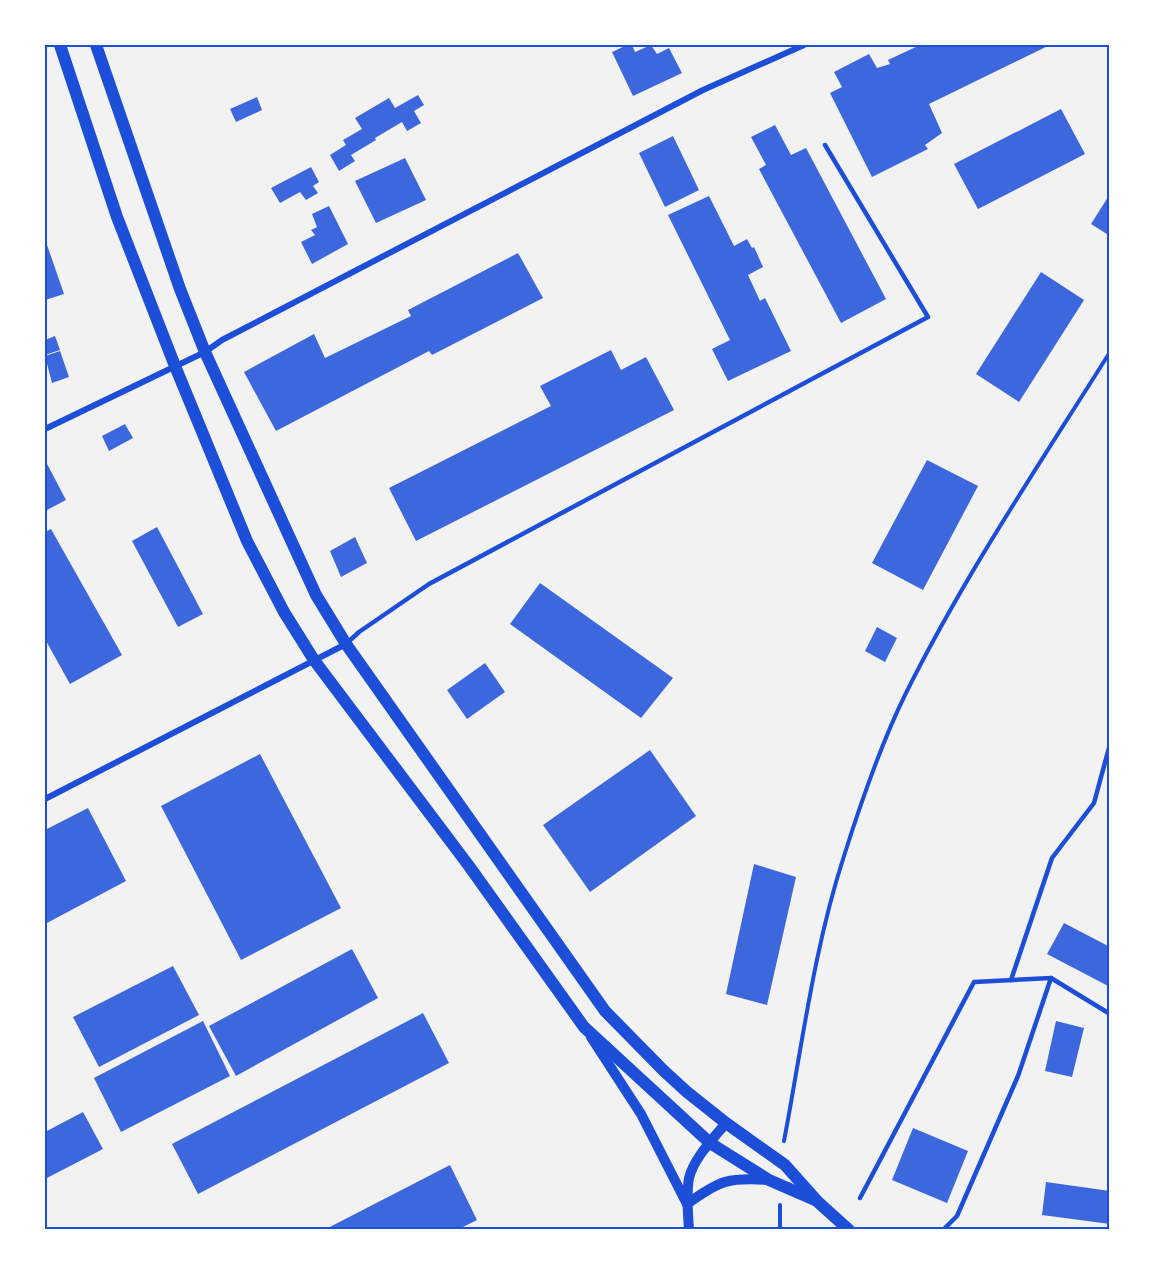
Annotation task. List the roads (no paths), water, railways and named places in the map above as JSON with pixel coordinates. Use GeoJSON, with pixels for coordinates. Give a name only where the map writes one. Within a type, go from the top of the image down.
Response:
{"type":"FeatureCollection","features":[{"type":"Feature","properties":{"kind":"main road"},"geometry":{"type":"LineString","coordinates":[[60,45],[117,217],[247,541],[314,660],[470,866],[584,1027],[710,1143],[774,1182],[818,1202]]}},
{"type":"Feature","properties":{"kind":"main road"},"geometry":{"type":"LineString","coordinates":[[96,45],[204,352],[316,595],[346,644],[604,1011],[664,1071],[726,1123],[783,1163],[818,1202],[849,1230]]}},
{"type":"Feature","properties":{"kind":"street"},"geometry":{"type":"LineString","coordinates":[[45,429],[204,352],[243,329],[703,90],[804,45]]}},
{"type":"Feature","properties":{"kind":"street"},"geometry":{"type":"LineString","coordinates":[[45,799],[346,644]]}},
{"type":"Feature","properties":{"kind":"street"},"geometry":{"type":"LineString","coordinates":[[584,1027],[641,1114],[687,1204]]}},
{"type":"Feature","properties":{"kind":"street"},"geometry":{"type":"LineString","coordinates":[[689,1230],[687,1204],[690,1177],[697,1161],[726,1123]]}},
{"type":"Feature","properties":{"kind":"street"},"geometry":{"type":"LineString","coordinates":[[687,1204],[707,1189],[723,1181],[740,1178],[774,1182]]}},
{"type":"Feature","properties":{"kind":"lane"},"geometry":{"type":"LineString","coordinates":[[346,644],[359,632],[429,584],[928,317],[825,145]]}},
{"type":"Feature","properties":{"kind":"lane"},"geometry":{"type":"LineString","coordinates":[[1011,980],[1052,858],[1094,803],[1110,744]]}},
{"type":"Feature","properties":{"kind":"lane"},"geometry":{"type":"LineString","coordinates":[[943,1230],[957,1216],[1018,1076],[1051,978]]}},
{"type":"Feature","properties":{"kind":"lane"},"geometry":{"type":"LineString","coordinates":[[860,1198],[974,982],[1051,978],[1110,1014]]}}]}
